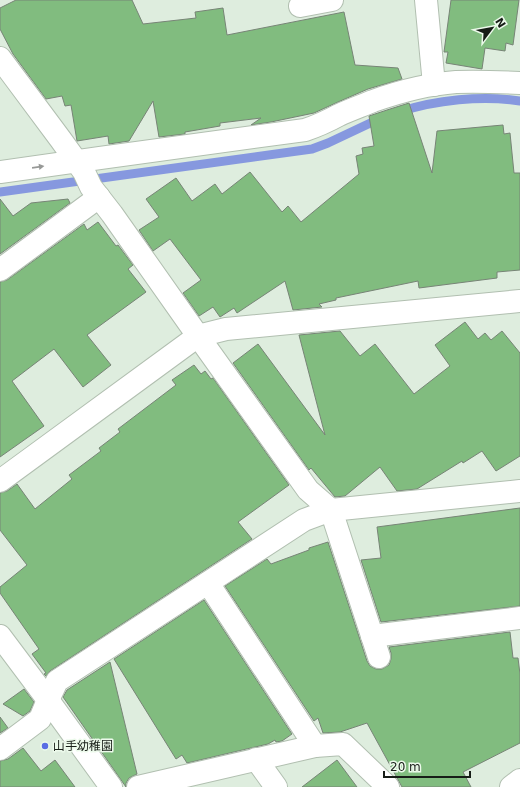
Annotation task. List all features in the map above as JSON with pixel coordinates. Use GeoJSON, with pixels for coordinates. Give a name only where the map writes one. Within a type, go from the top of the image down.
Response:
{"type":"FeatureCollection","features":[{"type":"Feature","properties":{"kind":"street"},"geometry":{"type":"LineString","coordinates":[[300,6],[332,0]]}},
{"type":"Feature","properties":{"kind":"street"},"geometry":{"type":"LineString","coordinates":[[426,0],[434,85]]}},
{"type":"Feature","properties":{"kind":"street"},"geometry":{"type":"LineString","coordinates":[[0,58],[61,140],[87,179],[308,490],[331,510],[379,657]]}},
{"type":"Feature","properties":{"kind":"street"},"geometry":{"type":"LineString","coordinates":[[0,172],[87,179],[305,130],[320,125],[338,115],[402,92],[455,82],[520,83]]}},
{"type":"Feature","properties":{"kind":"street"},"geometry":{"type":"LineString","coordinates":[[0,270],[87,179]]}},
{"type":"Feature","properties":{"kind":"street"},"geometry":{"type":"LineString","coordinates":[[0,481],[198,336],[226,329],[520,301]]}},
{"type":"Feature","properties":{"kind":"street"},"geometry":{"type":"LineString","coordinates":[[0,749],[40,720],[57,681],[304,520],[331,510],[520,491]]}},
{"type":"Feature","properties":{"kind":"street"},"geometry":{"type":"LineString","coordinates":[[208,583],[315,746]]}},
{"type":"Feature","properties":{"kind":"street"},"geometry":{"type":"LineString","coordinates":[[372,636],[520,618]]}},
{"type":"Feature","properties":{"kind":"street"},"geometry":{"type":"LineString","coordinates":[[0,636],[111,787]]}},
{"type":"Feature","properties":{"kind":"street"},"geometry":{"type":"LineString","coordinates":[[138,787],[315,746],[343,744],[388,787]]}},
{"type":"Feature","properties":{"kind":"street"},"geometry":{"type":"LineString","coordinates":[[256,759],[276,787]]}},
{"type":"Feature","properties":{"kind":"street"},"geometry":{"type":"LineString","coordinates":[[511,787],[520,780]]}},
{"type":"Feature","properties":{"kind":"building"},"geometry":{"type":"Polygon","coordinates":[[[16,0],[132,0],[143,24],[196,18],[195,12],[223,8],[227,35],[344,12],[355,65],[398,68],[402,79],[368,89],[314,113],[251,125],[261,118],[220,123],[220,126],[185,132],[185,134],[159,137],[153,101],[129,141],[109,144],[108,136],[77,141],[71,105],[65,106],[62,96],[46,99],[13,54],[0,29],[0,8],[16,0]]]}},
{"type":"Feature","properties":{"kind":"building"},"geometry":{"type":"Polygon","coordinates":[[[451,0],[519,0],[513,45],[506,43],[505,51],[485,48],[482,69],[446,63],[448,52],[444,52],[451,0]]]}},
{"type":"Feature","properties":{"kind":"building"},"geometry":{"type":"Polygon","coordinates":[[[409,103],[432,173],[437,131],[503,125],[504,134],[510,133],[514,173],[520,173],[520,270],[497,272],[497,278],[419,288],[418,281],[336,298],[336,300],[319,304],[322,307],[293,310],[285,281],[237,313],[234,308],[220,317],[213,307],[199,316],[183,293],[201,280],[170,239],[153,251],[139,230],[159,217],[146,199],[176,178],[192,201],[215,184],[222,194],[250,172],[282,212],[288,206],[301,222],[359,174],[356,156],[363,154],[362,148],[374,146],[369,116],[409,103]]]}},
{"type":"Feature","properties":{"kind":"building"},"geometry":{"type":"Polygon","coordinates":[[[0,199],[13,216],[31,203],[68,199],[70,203],[0,254],[0,199]]]}},
{"type":"Feature","properties":{"kind":"building"},"geometry":{"type":"Polygon","coordinates":[[[98,222],[133,265],[128,269],[146,292],[87,335],[111,365],[83,387],[54,349],[12,381],[44,426],[0,457],[0,282],[7,280],[84,224],[87,230],[98,222]]]}},
{"type":"Feature","properties":{"kind":"building"},"geometry":{"type":"Polygon","coordinates":[[[465,322],[478,339],[485,333],[491,340],[502,331],[520,353],[520,456],[496,471],[482,451],[463,463],[462,461],[417,489],[397,491],[380,467],[345,496],[335,497],[311,468],[309,470],[233,363],[258,344],[325,435],[299,335],[340,331],[360,356],[375,344],[414,394],[450,366],[435,345],[465,322]]]}},
{"type":"Feature","properties":{"kind":"building"},"geometry":{"type":"Polygon","coordinates":[[[194,365],[201,374],[205,371],[211,379],[213,378],[289,485],[238,522],[252,539],[50,671],[46,676],[44,674],[46,673],[32,654],[39,649],[0,593],[0,587],[27,565],[0,530],[0,493],[7,491],[17,484],[35,509],[72,479],[69,475],[101,451],[99,448],[120,432],[118,429],[176,385],[172,380],[194,365]]]}},
{"type":"Feature","properties":{"kind":"building"},"geometry":{"type":"Polygon","coordinates":[[[520,508],[520,606],[381,622],[361,560],[381,558],[377,527],[520,508]]]}},
{"type":"Feature","properties":{"kind":"building"},"geometry":{"type":"Polygon","coordinates":[[[328,542],[367,661],[370,666],[376,669],[382,669],[389,665],[391,653],[389,647],[510,632],[513,658],[518,658],[520,674],[520,743],[463,772],[471,787],[402,787],[367,723],[340,732],[323,733],[318,718],[314,721],[225,586],[267,559],[271,564],[309,550],[309,548],[328,542]]]}},
{"type":"Feature","properties":{"kind":"building"},"geometry":{"type":"Polygon","coordinates":[[[204,600],[292,734],[282,741],[276,742],[275,740],[268,744],[187,763],[182,755],[176,759],[114,659],[204,600]]]}},
{"type":"Feature","properties":{"kind":"building"},"geometry":{"type":"Polygon","coordinates":[[[110,662],[137,774],[129,778],[126,783],[126,787],[63,697],[67,690],[110,662]]]}},
{"type":"Feature","properties":{"kind":"building"},"geometry":{"type":"Polygon","coordinates":[[[24,689],[34,702],[30,711],[23,716],[3,704],[24,689]]]}},
{"type":"Feature","properties":{"kind":"building"},"geometry":{"type":"Polygon","coordinates":[[[0,717],[8,728],[0,733],[0,717]]]}},
{"type":"Feature","properties":{"kind":"building"},"geometry":{"type":"Polygon","coordinates":[[[23,748],[41,771],[55,760],[75,787],[0,787],[0,761],[8,759],[23,748]]]}},
{"type":"Feature","properties":{"kind":"building"},"geometry":{"type":"Polygon","coordinates":[[[337,760],[357,787],[302,787],[337,760]]]}},
{"type":"Feature","properties":{"kind":"waterway"},"geometry":{"type":"LineString","coordinates":[[399,112],[428,104],[459,100],[490,98],[520,101]]}},
{"type":"Feature","properties":{"kind":"waterway"},"geometry":{"type":"LineString","coordinates":[[0,192],[312,149],[381,118]]}},
{"type":"Feature","properties":{"kind":"place","name":"山手幼稚園"},"geometry":{"type":"Point","coordinates":[45,746]}}]}
